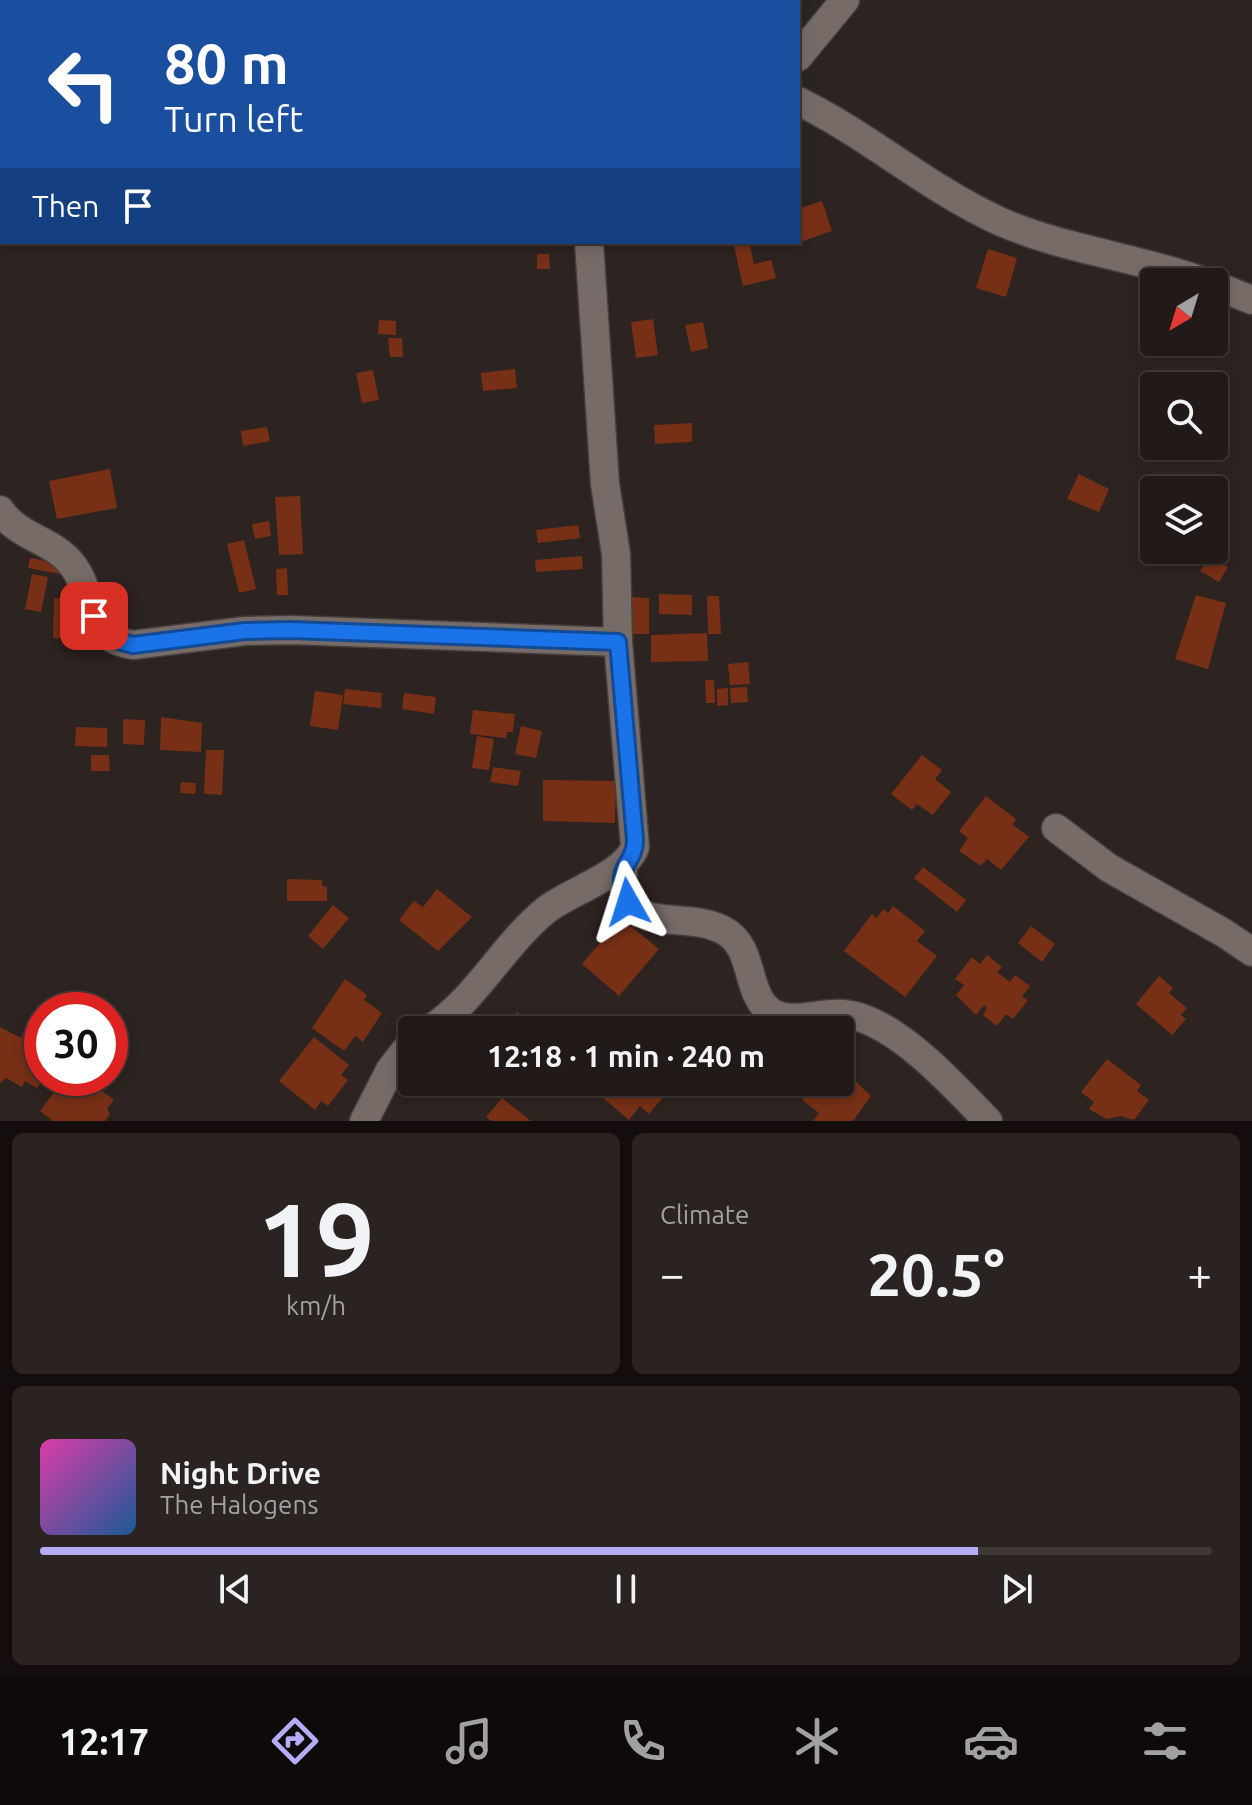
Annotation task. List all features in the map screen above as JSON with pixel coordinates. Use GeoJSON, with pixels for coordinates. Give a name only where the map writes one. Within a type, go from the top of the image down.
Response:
{"type":"FeatureCollection","features":[{"type":"Feature","properties":{"kind":"street"},"geometry":{"type":"LineString","coordinates":[[800,55],[845,0]]}},
{"type":"Feature","properties":{"kind":"street"},"geometry":{"type":"LineString","coordinates":[[800,102],[925,181],[998,220],[1050,240],[1153,268]]}},
{"type":"Feature","properties":{"kind":"street"},"geometry":{"type":"LineString","coordinates":[[448,1016],[544,912],[575,890],[623,865],[633,854],[635,840],[618,642],[616,554],[605,484],[589,244]]}},
{"type":"Feature","properties":{"kind":"street"},"geometry":{"type":"LineString","coordinates":[[1228,291],[1252,300]]}},
{"type":"Feature","properties":{"kind":"street"},"geometry":{"type":"LineString","coordinates":[[0,510],[19,531],[70,562],[97,627],[117,643],[133,645],[245,631],[291,630],[618,642]]}},
{"type":"Feature","properties":{"kind":"street"},"geometry":{"type":"LineString","coordinates":[[1056,828],[1109,868],[1252,952]]}},
{"type":"Feature","properties":{"kind":"street"},"geometry":{"type":"LineString","coordinates":[[623,865],[623,891],[628,902],[639,911],[673,923],[710,925],[725,931],[739,943],[758,995],[768,1010],[782,1017],[844,1014],[861,1018],[925,1060],[988,1121]]}},
{"type":"Feature","properties":{"kind":"street"},"geometry":{"type":"LineString","coordinates":[[364,1121],[398,1060]]}},
{"type":"Feature","properties":{"kind":"building"},"geometry":{"type":"Polygon","coordinates":[[[822,201],[832,231],[800,242],[800,208],[822,201]]]}},
{"type":"Feature","properties":{"kind":"building"},"geometry":{"type":"Polygon","coordinates":[[[749,244],[754,264],[771,260],[776,278],[743,286],[734,246],[749,244]]]}},
{"type":"Feature","properties":{"kind":"building"},"geometry":{"type":"Polygon","coordinates":[[[988,249],[1017,258],[1006,297],[976,288],[988,249]]]}},
{"type":"Feature","properties":{"kind":"building"},"geometry":{"type":"Polygon","coordinates":[[[537,254],[549,254],[550,269],[537,269],[537,254]]]}},
{"type":"Feature","properties":{"kind":"building"},"geometry":{"type":"Polygon","coordinates":[[[653,319],[658,355],[636,358],[631,322],[653,319]]]}},
{"type":"Feature","properties":{"kind":"building"},"geometry":{"type":"Polygon","coordinates":[[[379,320],[396,321],[396,335],[378,334],[379,320]]]}},
{"type":"Feature","properties":{"kind":"building"},"geometry":{"type":"Polygon","coordinates":[[[703,322],[708,348],[691,352],[685,325],[703,322]]]}},
{"type":"Feature","properties":{"kind":"building"},"geometry":{"type":"Polygon","coordinates":[[[388,338],[402,338],[403,357],[390,357],[388,338]]]}},
{"type":"Feature","properties":{"kind":"building"},"geometry":{"type":"Polygon","coordinates":[[[515,369],[517,388],[483,391],[481,373],[515,369]]]}},
{"type":"Feature","properties":{"kind":"building"},"geometry":{"type":"Polygon","coordinates":[[[373,370],[379,400],[362,403],[356,373],[373,370]]]}},
{"type":"Feature","properties":{"kind":"building"},"geometry":{"type":"Polygon","coordinates":[[[692,423],[692,442],[655,444],[654,425],[692,423]]]}},
{"type":"Feature","properties":{"kind":"building"},"geometry":{"type":"Polygon","coordinates":[[[267,427],[270,441],[243,446],[241,431],[267,427]]]}},
{"type":"Feature","properties":{"kind":"building"},"geometry":{"type":"Polygon","coordinates":[[[110,469],[117,508],[57,519],[49,481],[110,469]]]}},
{"type":"Feature","properties":{"kind":"building"},"geometry":{"type":"Polygon","coordinates":[[[1079,474],[1109,489],[1099,512],[1067,499],[1079,474]]]}},
{"type":"Feature","properties":{"kind":"building"},"geometry":{"type":"Polygon","coordinates":[[[300,496],[303,554],[279,555],[275,497],[300,496]]]}},
{"type":"Feature","properties":{"kind":"building"},"geometry":{"type":"Polygon","coordinates":[[[269,521],[271,536],[255,539],[252,524],[269,521]]]}},
{"type":"Feature","properties":{"kind":"building"},"geometry":{"type":"Polygon","coordinates":[[[578,525],[580,538],[538,543],[536,530],[578,525]]]}},
{"type":"Feature","properties":{"kind":"building"},"geometry":{"type":"Polygon","coordinates":[[[244,540],[256,589],[239,593],[227,544],[244,540]]]}},
{"type":"Feature","properties":{"kind":"building"},"geometry":{"type":"Polygon","coordinates":[[[582,556],[583,569],[536,572],[535,560],[582,556]]]}},
{"type":"Feature","properties":{"kind":"building"},"geometry":{"type":"Polygon","coordinates":[[[30,558],[68,565],[66,575],[28,568],[30,558]]]}},
{"type":"Feature","properties":{"kind":"building"},"geometry":{"type":"Polygon","coordinates":[[[1205,564],[1228,567],[1219,582],[1200,571],[1205,564]]]}},
{"type":"Feature","properties":{"kind":"building"},"geometry":{"type":"Polygon","coordinates":[[[287,568],[288,595],[277,595],[276,569],[287,568]]]}},
{"type":"Feature","properties":{"kind":"building"},"geometry":{"type":"Polygon","coordinates":[[[32,574],[48,577],[41,612],[25,609],[32,574]]]}},
{"type":"Feature","properties":{"kind":"building"},"geometry":{"type":"Polygon","coordinates":[[[659,594],[692,595],[692,615],[659,614],[659,594]]]}},
{"type":"Feature","properties":{"kind":"building"},"geometry":{"type":"Polygon","coordinates":[[[1196,595],[1226,603],[1208,669],[1175,659],[1196,595]]]}},
{"type":"Feature","properties":{"kind":"building"},"geometry":{"type":"Polygon","coordinates":[[[707,596],[719,596],[721,634],[708,634],[707,596]]]}},
{"type":"Feature","properties":{"kind":"building"},"geometry":{"type":"Polygon","coordinates":[[[630,597],[649,598],[649,634],[630,634],[630,597]]]}},
{"type":"Feature","properties":{"kind":"building"},"geometry":{"type":"Polygon","coordinates":[[[54,598],[76,599],[75,639],[53,638],[54,598]]]}},
{"type":"Feature","properties":{"kind":"building"},"geometry":{"type":"Polygon","coordinates":[[[707,633],[708,661],[651,662],[651,635],[707,633]]]}},
{"type":"Feature","properties":{"kind":"building"},"geometry":{"type":"Polygon","coordinates":[[[748,662],[750,684],[730,685],[728,664],[748,662]]]}},
{"type":"Feature","properties":{"kind":"building"},"geometry":{"type":"Polygon","coordinates":[[[705,680],[714,680],[715,703],[706,703],[705,680]]]}},
{"type":"Feature","properties":{"kind":"building"},"geometry":{"type":"Polygon","coordinates":[[[747,687],[748,702],[731,703],[730,688],[747,687]]]}},
{"type":"Feature","properties":{"kind":"building"},"geometry":{"type":"Polygon","coordinates":[[[728,688],[728,705],[717,706],[717,689],[728,688]]]}},
{"type":"Feature","properties":{"kind":"building"},"geometry":{"type":"Polygon","coordinates":[[[345,689],[382,693],[381,708],[343,704],[345,689]]]}},
{"type":"Feature","properties":{"kind":"building"},"geometry":{"type":"Polygon","coordinates":[[[315,691],[343,695],[338,730],[310,726],[315,691]]]}},
{"type":"Feature","properties":{"kind":"building"},"geometry":{"type":"Polygon","coordinates":[[[404,693],[436,697],[434,714],[402,709],[404,693]]]}},
{"type":"Feature","properties":{"kind":"building"},"geometry":{"type":"Polygon","coordinates":[[[473,710],[515,714],[513,732],[507,732],[506,738],[470,734],[473,710]]]}},
{"type":"Feature","properties":{"kind":"building"},"geometry":{"type":"Polygon","coordinates":[[[161,717],[202,723],[201,752],[160,750],[161,717]]]}},
{"type":"Feature","properties":{"kind":"building"},"geometry":{"type":"Polygon","coordinates":[[[123,719],[145,720],[144,745],[123,744],[123,719]]]}},
{"type":"Feature","properties":{"kind":"building"},"geometry":{"type":"Polygon","coordinates":[[[521,726],[542,731],[536,758],[515,754],[521,726]]]}},
{"type":"Feature","properties":{"kind":"building"},"geometry":{"type":"Polygon","coordinates":[[[76,727],[107,728],[107,747],[75,746],[76,727]]]}},
{"type":"Feature","properties":{"kind":"building"},"geometry":{"type":"Polygon","coordinates":[[[477,736],[494,739],[489,770],[472,768],[477,736]]]}},
{"type":"Feature","properties":{"kind":"building"},"geometry":{"type":"Polygon","coordinates":[[[206,750],[224,750],[222,795],[204,794],[206,750]]]}},
{"type":"Feature","properties":{"kind":"building"},"geometry":{"type":"Polygon","coordinates":[[[91,755],[109,755],[110,771],[91,771],[91,755]]]}},
{"type":"Feature","properties":{"kind":"building"},"geometry":{"type":"Polygon","coordinates":[[[922,755],[942,770],[935,779],[951,792],[933,815],[917,804],[912,810],[891,794],[922,755]]]}},
{"type":"Feature","properties":{"kind":"building"},"geometry":{"type":"Polygon","coordinates":[[[493,767],[521,771],[518,786],[490,782],[493,767]]]}},
{"type":"Feature","properties":{"kind":"building"},"geometry":{"type":"Polygon","coordinates":[[[543,780],[616,781],[615,823],[543,821],[543,780]]]}},
{"type":"Feature","properties":{"kind":"building"},"geometry":{"type":"Polygon","coordinates":[[[181,782],[196,783],[195,794],[180,793],[181,782]]]}},
{"type":"Feature","properties":{"kind":"building"},"geometry":{"type":"Polygon","coordinates":[[[986,796],[1016,819],[1013,825],[1029,837],[1001,870],[987,859],[981,866],[959,851],[968,838],[959,831],[986,796]]]}},
{"type":"Feature","properties":{"kind":"building"},"geometry":{"type":"Polygon","coordinates":[[[923,867],[966,900],[957,912],[914,878],[923,867]]]}},
{"type":"Feature","properties":{"kind":"building"},"geometry":{"type":"Polygon","coordinates":[[[287,879],[322,880],[322,886],[327,887],[327,901],[287,901],[287,879]]]}},
{"type":"Feature","properties":{"kind":"building"},"geometry":{"type":"Polygon","coordinates":[[[437,889],[472,917],[438,951],[399,920],[414,901],[423,907],[437,889]]]}},
{"type":"Feature","properties":{"kind":"building"},"geometry":{"type":"Polygon","coordinates":[[[333,905],[349,918],[323,949],[308,936],[333,905]]]}},
{"type":"Feature","properties":{"kind":"building"},"geometry":{"type":"Polygon","coordinates":[[[893,906],[925,931],[917,941],[937,956],[905,997],[844,951],[872,914],[877,918],[883,909],[888,913],[893,906]]]}},
{"type":"Feature","properties":{"kind":"building"},"geometry":{"type":"Polygon","coordinates":[[[621,918],[659,949],[619,996],[582,964],[621,918]]]}},
{"type":"Feature","properties":{"kind":"building"},"geometry":{"type":"Polygon","coordinates":[[[1031,926],[1055,944],[1042,962],[1018,943],[1031,926]]]}},
{"type":"Feature","properties":{"kind":"building"},"geometry":{"type":"Polygon","coordinates":[[[987,955],[1002,967],[997,972],[1010,982],[1015,975],[1030,986],[1022,996],[1028,1000],[1013,1019],[1006,1014],[997,1026],[983,1015],[987,1008],[984,1005],[976,1015],[956,995],[964,985],[955,979],[972,957],[980,964],[987,955]]]}},
{"type":"Feature","properties":{"kind":"building"},"geometry":{"type":"Polygon","coordinates":[[[1159,976],[1173,988],[1169,993],[1187,1008],[1181,1015],[1186,1019],[1172,1035],[1136,1004],[1159,976]]]}},
{"type":"Feature","properties":{"kind":"building"},"geometry":{"type":"Polygon","coordinates":[[[345,979],[367,995],[364,1000],[382,1013],[363,1042],[355,1036],[344,1051],[312,1028],[345,979]]]}},
{"type":"Feature","properties":{"kind":"building"},"geometry":{"type":"Polygon","coordinates":[[[0,1027],[21,1038],[24,1031],[24,1083],[22,1087],[6,1078],[0,1083],[0,1027]]]}},
{"type":"Feature","properties":{"kind":"building"},"geometry":{"type":"Polygon","coordinates":[[[314,1037],[349,1065],[341,1075],[348,1080],[328,1106],[321,1101],[315,1110],[279,1081],[314,1037]]]}},
{"type":"Feature","properties":{"kind":"building"},"geometry":{"type":"Polygon","coordinates":[[[1107,1059],[1141,1085],[1137,1091],[1149,1100],[1134,1120],[1121,1116],[1106,1119],[1089,1109],[1094,1102],[1081,1092],[1107,1059]]]}},
{"type":"Feature","properties":{"kind":"building"},"geometry":{"type":"Polygon","coordinates":[[[854,1080],[871,1096],[853,1121],[813,1121],[819,1113],[802,1100],[805,1096],[854,1096],[854,1080]]]}},
{"type":"Feature","properties":{"kind":"building"},"geometry":{"type":"Polygon","coordinates":[[[51,1096],[109,1096],[114,1100],[107,1109],[110,1114],[105,1121],[53,1121],[40,1111],[51,1096]]]}},
{"type":"Feature","properties":{"kind":"building"},"geometry":{"type":"Polygon","coordinates":[[[601,1096],[664,1096],[649,1114],[640,1106],[629,1120],[601,1096]]]}},
{"type":"Feature","properties":{"kind":"building"},"geometry":{"type":"Polygon","coordinates":[[[502,1098],[531,1121],[491,1121],[486,1117],[502,1098]]]}},
{"type":"Feature","properties":{"kind":"route"},"geometry":{"type":"LineString","coordinates":[[94,616],[97,627],[108,638],[133,645],[245,631],[291,630],[389,631],[618,642],[635,840],[633,854],[623,865],[623,891],[628,902]]}}]}
